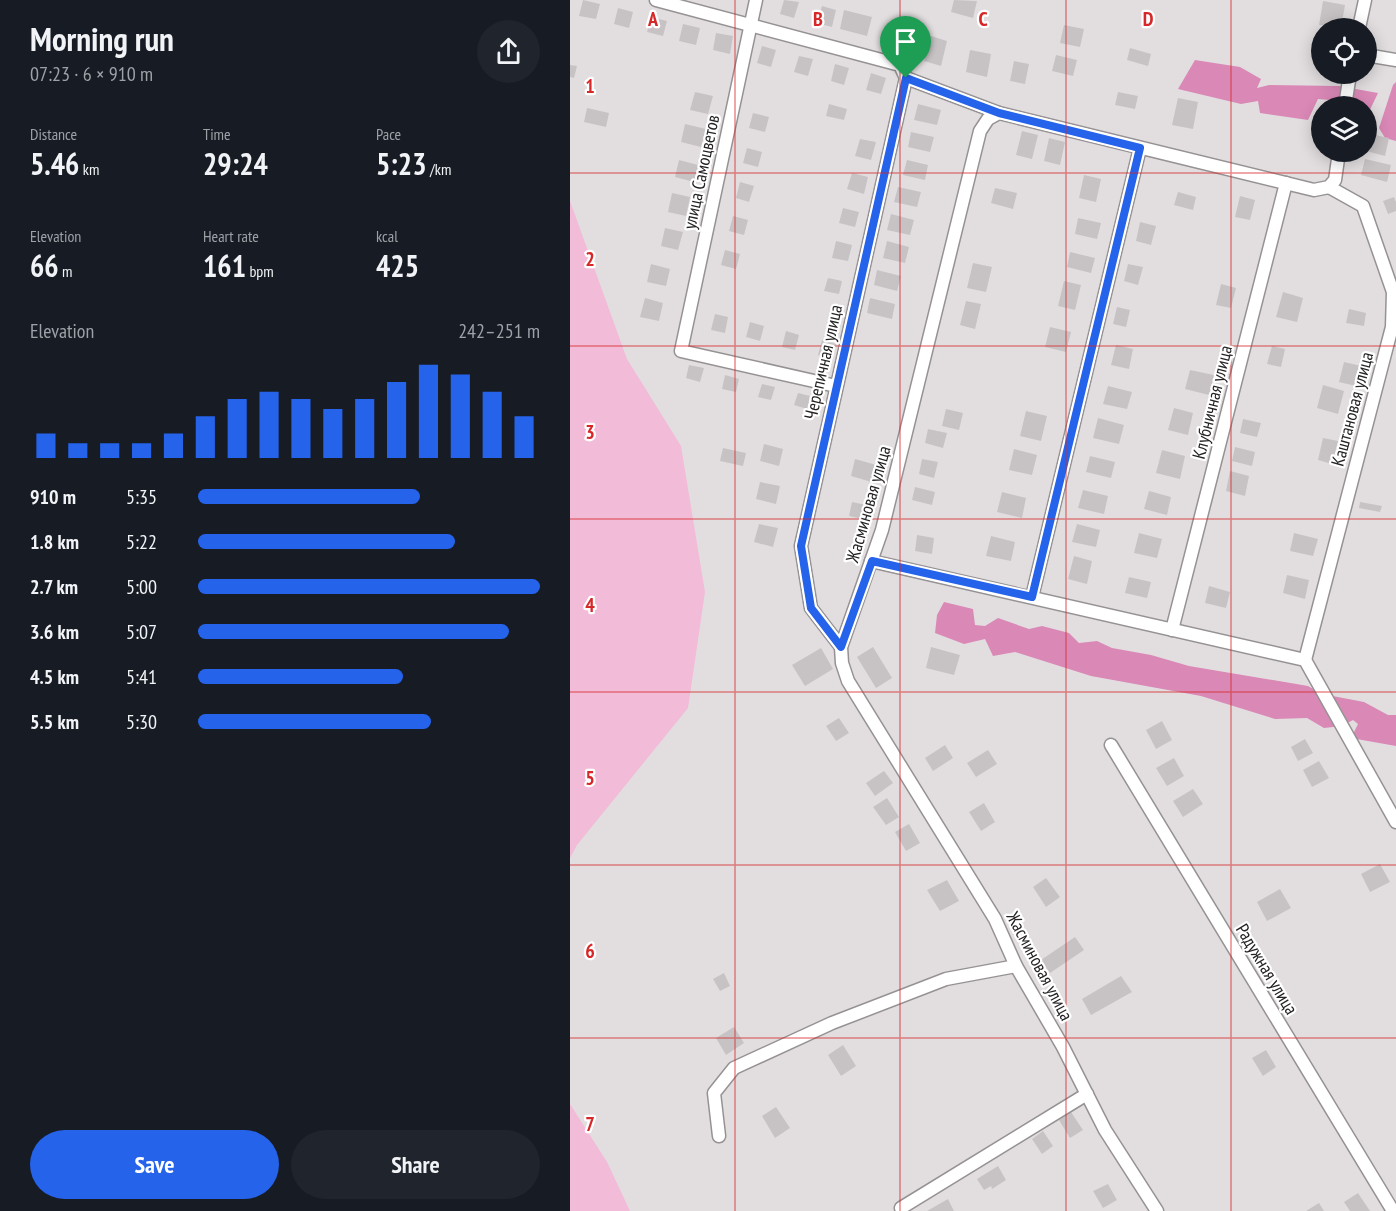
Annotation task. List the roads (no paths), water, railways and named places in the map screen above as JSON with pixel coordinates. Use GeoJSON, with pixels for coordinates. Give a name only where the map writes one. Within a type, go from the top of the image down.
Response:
{"type":"FeatureCollection","features":[{"type":"Feature","properties":{"kind":"street"},"geometry":{"type":"LineString","coordinates":[[656,0],[900,65],[906,78],[999,113],[1314,190],[1329,187],[1335,180],[1338,162]]}},
{"type":"Feature","properties":{"kind":"street","name":"улица Самоцветов"},"geometry":{"type":"LineString","coordinates":[[756,0],[681,351],[836,386]]}},
{"type":"Feature","properties":{"kind":"street"},"geometry":{"type":"LineString","coordinates":[[1361,18],[1365,0]]}},
{"type":"Feature","properties":{"kind":"street"},"geometry":{"type":"LineString","coordinates":[[1377,57],[1396,60]]}},
{"type":"Feature","properties":{"kind":"street","name":"Черепичная улица"},"geometry":{"type":"LineString","coordinates":[[841,647],[811,608],[801,546],[906,78]]}},
{"type":"Feature","properties":{"kind":"street","name":"Жасминовая улица"},"geometry":{"type":"LineString","coordinates":[[999,113],[988,119],[980,131],[882,530],[841,647],[842,663],[848,681],[995,919],[1016,966],[1063,1047],[1105,1130],[1157,1211]]}},
{"type":"Feature","properties":{"kind":"street"},"geometry":{"type":"LineString","coordinates":[[1032,597],[1140,148]]}},
{"type":"Feature","properties":{"kind":"street","name":"Клубничная улица"},"geometry":{"type":"LineString","coordinates":[[1172,630],[1286,183]]}},
{"type":"Feature","properties":{"kind":"street","name":"Каштановая улица"},"geometry":{"type":"LineString","coordinates":[[1305,660],[1392,327],[1393,292],[1363,206],[1329,187]]}},
{"type":"Feature","properties":{"kind":"street"},"geometry":{"type":"LineString","coordinates":[[872,561],[1305,660],[1396,821]]}},
{"type":"Feature","properties":{"kind":"street","name":"Радужная улица"},"geometry":{"type":"LineString","coordinates":[[1111,745],[1393,1211]]}},
{"type":"Feature","properties":{"kind":"street"},"geometry":{"type":"LineString","coordinates":[[720,1136],[714,1093],[734,1068],[832,1023],[946,979],[1016,966]]}},
{"type":"Feature","properties":{"kind":"street"},"geometry":{"type":"LineString","coordinates":[[902,1208],[1087,1094]]}}]}
